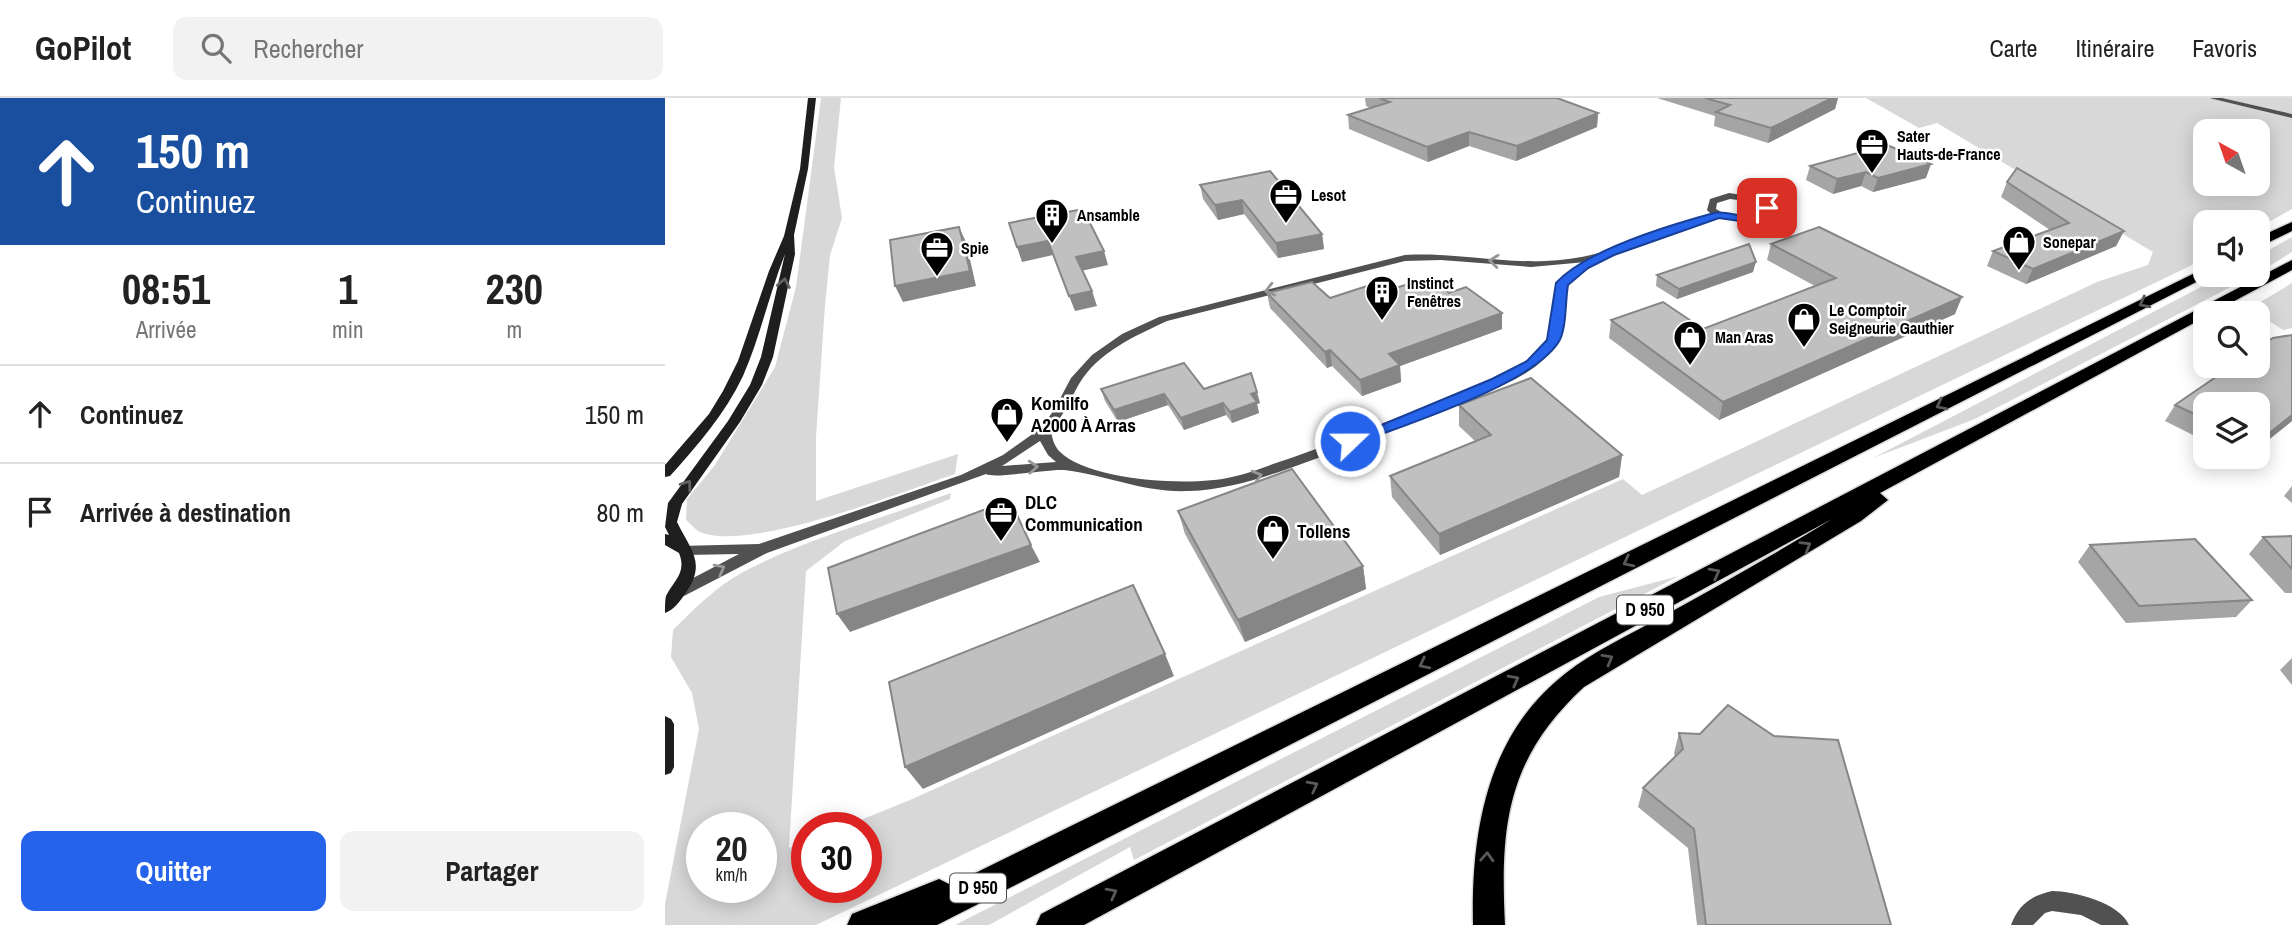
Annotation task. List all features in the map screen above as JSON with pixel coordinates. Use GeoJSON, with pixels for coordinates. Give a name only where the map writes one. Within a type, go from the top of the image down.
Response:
{"type":"FeatureCollection","features":[{"type":"Feature","properties":{"kind":"highway"},"geometry":{"type":"LineString","coordinates":[[2270,237],[2292,226]]}},
{"type":"Feature","properties":{"kind":"highway","name":"D 950"},"geometry":{"type":"LineString","coordinates":[[1052,925],[2292,264]]}},
{"type":"Feature","properties":{"kind":"highway","name":"D 950"},"geometry":{"type":"LineString","coordinates":[[904,925],[2193,278]]}},
{"type":"Feature","properties":{"kind":"highway"},"geometry":{"type":"LineString","coordinates":[[1489,925],[1486,867],[1495,807],[1523,738],[1555,698],[1596,666],[1831,531],[1987,428]]}},
{"type":"Feature","properties":{"kind":"highway"},"geometry":{"type":"LineString","coordinates":[[863,925],[1052,850]]}},
{"type":"Feature","properties":{"kind":"main road"},"geometry":{"type":"LineString","coordinates":[[665,473],[702,431],[730,390],[743,362],[778,258],[789,235],[804,169],[812,98]]}},
{"type":"Feature","properties":{"kind":"main road"},"geometry":{"type":"LineString","coordinates":[[665,607],[679,592],[689,571],[690,559],[671,528],[671,514],[680,494],[734,422],[762,372],[779,312],[790,254],[789,235]]}},
{"type":"Feature","properties":{"kind":"main road"},"geometry":{"type":"LineString","coordinates":[[665,539],[683,548]]}},
{"type":"Feature","properties":{"kind":"main road"},"geometry":{"type":"LineString","coordinates":[[665,724],[665,767]]}},
{"type":"Feature","properties":{"kind":"street"},"geometry":{"type":"LineString","coordinates":[[2213,98],[2292,116]]}},
{"type":"Feature","properties":{"kind":"street"},"geometry":{"type":"LineString","coordinates":[[1045,431],[1046,443],[1061,460],[1140,483],[1189,487],[1256,476],[1497,382],[1532,364],[1553,340],[1562,283],[1576,270],[1610,253],[1718,215],[1748,220],[1764,216],[1767,210],[1754,199],[1725,196],[1710,204],[1711,210],[1718,215]]}},
{"type":"Feature","properties":{"kind":"street"},"geometry":{"type":"LineString","coordinates":[[679,592],[762,549],[966,478],[1008,458],[1045,431],[1060,411],[1075,381],[1097,357],[1126,336],[1176,314],[1405,258],[1440,256],[1529,264],[1562,262],[1610,253]]}},
{"type":"Feature","properties":{"kind":"street"},"geometry":{"type":"LineString","coordinates":[[1529,264],[1553,272],[1562,283]]}},
{"type":"Feature","properties":{"kind":"street"},"geometry":{"type":"LineString","coordinates":[[966,478],[1025,467],[1081,468]]}},
{"type":"Feature","properties":{"kind":"street"},"geometry":{"type":"LineString","coordinates":[[683,548],[762,549]]}},
{"type":"Feature","properties":{"kind":"street"},"geometry":{"type":"LineString","coordinates":[[2021,925],[2028,911],[2041,904],[2057,901],[2086,906],[2119,925]]}},
{"type":"Feature","properties":{"kind":"shaded area"},"geometry":{"type":"Polygon","coordinates":[[[821,98],[841,98],[834,167],[842,218],[830,255],[825,305],[816,437],[816,501],[958,454],[955,474],[863,506],[786,528],[750,535],[720,536],[698,531],[686,520],[687,499],[715,465],[775,367],[796,287],[821,98]]]}},
{"type":"Feature","properties":{"kind":"shaded area"},"geometry":{"type":"Polygon","coordinates":[[[1866,98],[2208,98],[2292,117],[2292,209],[2270,221],[2270,210],[2193,210],[2193,264],[2186,268],[882,893],[880,812],[1623,479],[1642,495],[2097,282],[2148,265],[2153,252],[1937,123],[1919,128],[1866,98]]]}},
{"type":"Feature","properties":{"kind":"shaded area"},"geometry":{"type":"Polygon","coordinates":[[[2220,98],[2292,98],[2292,114],[2220,98]]]}},
{"type":"Feature","properties":{"kind":"shaded area"},"geometry":{"type":"Polygon","coordinates":[[[2292,237],[2292,252],[2270,266],[2270,249],[2292,237]]]}},
{"type":"Feature","properties":{"kind":"shaded area"},"geometry":{"type":"Polygon","coordinates":[[[2292,283],[2292,328],[2283,330],[2270,322],[2270,301],[2262,301],[2292,283]]]}},
{"type":"Feature","properties":{"kind":"shaded area"},"geometry":{"type":"Polygon","coordinates":[[[2201,287],[2231,287],[2204,301],[2193,301],[2193,306],[1975,419],[1873,458],[2201,287]]]}},
{"type":"Feature","properties":{"kind":"shaded area"},"geometry":{"type":"Polygon","coordinates":[[[951,493],[950,499],[845,541],[806,571],[789,848],[791,847],[791,903],[862,903],[816,925],[665,925],[665,904],[699,729],[692,693],[671,657],[673,630],[724,584],[743,572],[819,539],[951,493]]]}},
{"type":"Feature","properties":{"kind":"shaded area"},"geometry":{"type":"Polygon","coordinates":[[[1679,576],[1134,860],[1130,847],[989,925],[955,925],[1599,597],[1679,576]]]}},
{"type":"Feature","properties":{"kind":"building"},"geometry":{"type":"Polygon","coordinates":[[[1379,98],[1557,98],[1598,113],[1517,146],[1469,132],[1427,147],[1348,115],[1390,102],[1379,98]]]}},
{"type":"Feature","properties":{"kind":"building"},"geometry":{"type":"Polygon","coordinates":[[[1705,98],[1832,98],[1771,128],[1716,112],[1730,105],[1705,98]]]}},
{"type":"Feature","properties":{"kind":"building"},"geometry":{"type":"Polygon","coordinates":[[[1887,145],[1931,164],[1878,178],[1866,172],[1837,179],[1810,166],[1887,145]]]}},
{"type":"Feature","properties":{"kind":"building"},"geometry":{"type":"Polygon","coordinates":[[[2017,168],[2124,231],[2033,269],[1993,251],[2069,223],[2007,182],[2017,168]]]}},
{"type":"Feature","properties":{"kind":"building"},"geometry":{"type":"Polygon","coordinates":[[[1270,171],[1322,234],[1276,243],[1242,200],[1215,205],[1200,185],[1270,171]]]}},
{"type":"Feature","properties":{"kind":"building"},"geometry":{"type":"Polygon","coordinates":[[[1054,208],[1056,214],[1083,209],[1104,251],[1076,257],[1092,291],[1069,296],[1048,241],[1017,247],[1009,223],[1039,217],[1038,215],[1054,208]]]}},
{"type":"Feature","properties":{"kind":"building"},"geometry":{"type":"Polygon","coordinates":[[[959,227],[970,271],[895,286],[890,240],[959,227]]]}},
{"type":"Feature","properties":{"kind":"building"},"geometry":{"type":"Polygon","coordinates":[[[1819,227],[1962,297],[1723,402],[1611,320],[1663,302],[1703,329],[1836,278],[1771,244],[1819,227]]]}},
{"type":"Feature","properties":{"kind":"building"},"geometry":{"type":"Polygon","coordinates":[[[1749,244],[1756,262],[1679,289],[1657,275],[1749,244]]]}},
{"type":"Feature","properties":{"kind":"building"},"geometry":{"type":"Polygon","coordinates":[[[1429,278],[1449,293],[1466,287],[1502,313],[1389,354],[1400,365],[1360,380],[1330,350],[1325,352],[1267,293],[1312,282],[1330,298],[1367,286],[1382,292],[1429,278]]]}},
{"type":"Feature","properties":{"kind":"building"},"geometry":{"type":"Polygon","coordinates":[[[2292,335],[2292,415],[2270,432],[2270,392],[2194,392],[2214,378],[2270,378],[2270,340],[2292,335]]]}},
{"type":"Feature","properties":{"kind":"building"},"geometry":{"type":"Polygon","coordinates":[[[1184,363],[1204,389],[1251,373],[1257,392],[1251,394],[1257,402],[1230,412],[1223,403],[1181,418],[1164,394],[1114,410],[1101,389],[1184,363]]]}},
{"type":"Feature","properties":{"kind":"building"},"geometry":{"type":"Polygon","coordinates":[[[1531,378],[1622,455],[1439,534],[1390,476],[1491,435],[1459,405],[1531,378]]]}},
{"type":"Feature","properties":{"kind":"building"},"geometry":{"type":"Polygon","coordinates":[[[2193,393],[2193,413],[2175,405],[2193,393]]]}},
{"type":"Feature","properties":{"kind":"building","name":"Tollens"},"geometry":{"type":"Polygon","coordinates":[[[1292,469],[1363,566],[1238,620],[1178,511],[1292,469]]]}},
{"type":"Feature","properties":{"kind":"building"},"geometry":{"type":"Polygon","coordinates":[[[1010,500],[1031,545],[837,614],[828,568],[1010,500]]]}},
{"type":"Feature","properties":{"kind":"building"},"geometry":{"type":"Polygon","coordinates":[[[2292,536],[2292,569],[2263,537],[2292,536]]]}},
{"type":"Feature","properties":{"kind":"building"},"geometry":{"type":"Polygon","coordinates":[[[2195,539],[2252,600],[2139,606],[2090,545],[2195,539]]]}},
{"type":"Feature","properties":{"kind":"building"},"geometry":{"type":"Polygon","coordinates":[[[1133,585],[1165,654],[905,767],[889,682],[1133,585]]]}},
{"type":"Feature","properties":{"kind":"building"},"geometry":{"type":"Polygon","coordinates":[[[1728,705],[1774,736],[1838,740],[1891,925],[1706,925],[1694,829],[1643,788],[1683,749],[1679,733],[1700,734],[1728,705]]]}},
{"type":"Feature","properties":{"kind":"place","name":"Sater Hauts-de-France"},"geometry":{"type":"Point","coordinates":[1872,175]}},
{"type":"Feature","properties":{"kind":"place","name":"Lesot"},"geometry":{"type":"Point","coordinates":[1286,225]}},
{"type":"Feature","properties":{"kind":"place","name":"Ansamble"},"geometry":{"type":"Point","coordinates":[1052,245]}},
{"type":"Feature","properties":{"kind":"place","name":"Sonepar"},"geometry":{"type":"Point","coordinates":[2019,272]}},
{"type":"Feature","properties":{"kind":"place","name":"Spie"},"geometry":{"type":"Point","coordinates":[937,278]}},
{"type":"Feature","properties":{"kind":"place","name":"Instinct Fenêtres"},"geometry":{"type":"Point","coordinates":[1382,322]}},
{"type":"Feature","properties":{"kind":"place","name":"Le Comptoir Seigneurie Gauthier"},"geometry":{"type":"Point","coordinates":[1804,349]}},
{"type":"Feature","properties":{"kind":"place","name":"Man Aras"},"geometry":{"type":"Point","coordinates":[1690,367]}},
{"type":"Feature","properties":{"kind":"place","name":"Komilfo A2000 À Arras"},"geometry":{"type":"Point","coordinates":[1007,444]}},
{"type":"Feature","properties":{"kind":"place","name":"DLC Communication"},"geometry":{"type":"Point","coordinates":[1001,543]}},
{"type":"Feature","properties":{"kind":"place","name":"Tollens"},"geometry":{"type":"Point","coordinates":[1273,561]}},
{"type":"Feature","properties":{"kind":"route"},"geometry":{"type":"LineString","coordinates":[[1350,441],[1497,382],[1532,364],[1547,349],[1556,332],[1562,283],[1584,266],[1610,253],[1718,215],[1753,220],[1766,214],[1767,208]]}}]}
